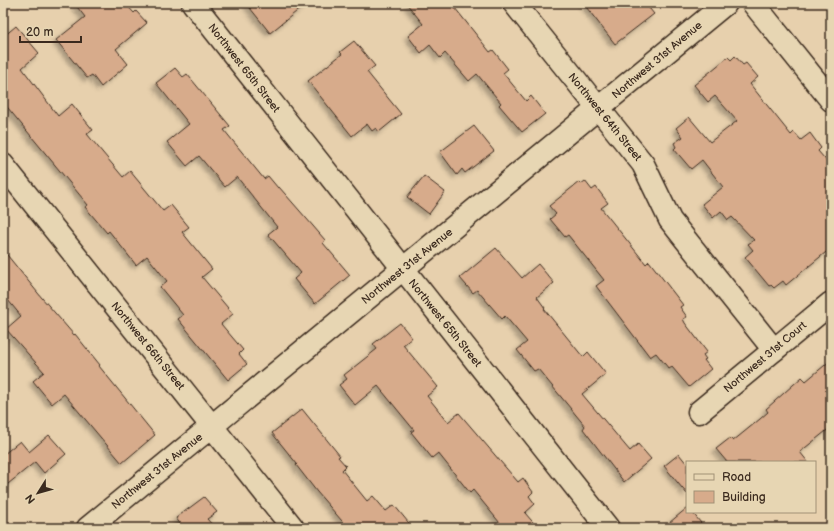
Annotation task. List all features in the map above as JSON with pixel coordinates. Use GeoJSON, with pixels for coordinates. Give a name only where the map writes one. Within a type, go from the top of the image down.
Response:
{"type":"FeatureCollection","features":[{"type":"Feature","properties":{"kind":"street","name":"Northwest 65th Street"},"geometry":{"type":"LineString","coordinates":[[193,3],[402,270],[608,528]]}},
{"type":"Feature","properties":{"kind":"street","name":"Northwest 64th Street"},"geometry":{"type":"LineString","coordinates":[[514,3],[643,164],[670,220],[774,350]]}},
{"type":"Feature","properties":{"kind":"street","name":"Northwest 31st Avenue"},"geometry":{"type":"LineString","coordinates":[[88,528],[726,3]]}},
{"type":"Feature","properties":{"kind":"street"},"geometry":{"type":"LineString","coordinates":[[753,3],[831,100]]}},
{"type":"Feature","properties":{"kind":"street","name":"Northwest 66th Street"},"geometry":{"type":"LineString","coordinates":[[3,165],[293,528]]}},
{"type":"Feature","properties":{"kind":"street","name":"Northwest 31st Court"},"geometry":{"type":"LineString","coordinates":[[699,412],[831,302]]}},
{"type":"Feature","properties":{"kind":"building"},"geometry":{"type":"Polygon","coordinates":[[[74,3],[125,3],[134,13],[136,11],[147,23],[116,49],[128,64],[101,87],[92,75],[87,78],[56,40],[85,17],[74,3]]]}},
{"type":"Feature","properties":{"kind":"building"},"geometry":{"type":"Polygon","coordinates":[[[246,3],[307,3],[270,33],[246,3]]]}},
{"type":"Feature","properties":{"kind":"building"},"geometry":{"type":"Polygon","coordinates":[[[406,3],[451,3],[490,52],[493,50],[508,69],[503,73],[526,101],[531,96],[545,114],[522,132],[499,105],[501,103],[477,74],[469,81],[445,53],[440,58],[430,45],[421,53],[408,36],[423,24],[406,3]]]}},
{"type":"Feature","properties":{"kind":"building"},"geometry":{"type":"Polygon","coordinates":[[[583,3],[645,3],[654,14],[615,44],[583,3]]]}},
{"type":"Feature","properties":{"kind":"building"},"geometry":{"type":"Polygon","coordinates":[[[16,26],[39,53],[22,68],[58,116],[72,104],[93,130],[87,134],[123,177],[130,171],[163,211],[171,205],[189,227],[182,232],[212,269],[202,277],[233,314],[221,324],[243,350],[239,354],[247,364],[228,380],[178,319],[183,315],[160,287],[167,281],[147,256],[136,265],[109,231],[107,233],[85,207],[88,205],[3,102],[3,37],[16,26]]]}},
{"type":"Feature","properties":{"kind":"building"},"geometry":{"type":"Polygon","coordinates":[[[354,41],[375,66],[367,72],[401,114],[379,132],[376,128],[372,131],[367,124],[352,136],[308,81],[342,54],[340,52],[354,41]]]}},
{"type":"Feature","properties":{"kind":"building"},"geometry":{"type":"Polygon","coordinates":[[[735,56],[743,65],[746,63],[758,77],[750,84],[791,135],[794,132],[801,140],[810,133],[821,148],[818,151],[831,166],[831,235],[827,238],[831,243],[831,248],[786,285],[783,281],[774,288],[771,285],[769,286],[745,257],[753,250],[748,244],[754,240],[732,217],[728,220],[721,211],[713,218],[702,204],[723,187],[702,160],[691,169],[674,149],[676,147],[674,143],[683,137],[676,128],[689,117],[710,142],[737,121],[715,96],[708,102],[694,85],[728,57],[731,60],[735,56]]]}},
{"type":"Feature","properties":{"kind":"building"},"geometry":{"type":"Polygon","coordinates":[[[175,68],[183,77],[187,74],[230,126],[224,130],[264,179],[268,176],[313,226],[325,240],[323,243],[350,275],[315,304],[294,279],[301,273],[268,234],[277,227],[237,177],[225,187],[199,156],[187,166],[167,142],[189,124],[156,83],[175,68]]]}},
{"type":"Feature","properties":{"kind":"building"},"geometry":{"type":"Polygon","coordinates":[[[474,126],[494,151],[465,173],[462,169],[457,175],[440,152],[474,126]]]}},
{"type":"Feature","properties":{"kind":"building"},"geometry":{"type":"Polygon","coordinates":[[[424,176],[445,192],[429,214],[407,197],[424,176]]]}},
{"type":"Feature","properties":{"kind":"building"},"geometry":{"type":"Polygon","coordinates":[[[585,181],[592,190],[596,187],[608,203],[601,208],[646,264],[649,261],[683,305],[680,307],[687,317],[683,319],[685,323],[707,352],[703,355],[706,359],[704,360],[711,369],[689,387],[672,367],[669,369],[656,353],[650,357],[596,286],[604,280],[568,235],[565,237],[550,219],[556,214],[549,206],[579,182],[581,184],[585,181]]]}},
{"type":"Feature","properties":{"kind":"building"},"geometry":{"type":"Polygon","coordinates":[[[496,248],[522,278],[538,264],[554,283],[537,297],[545,308],[544,309],[583,357],[588,352],[606,374],[582,394],[630,451],[638,444],[651,459],[624,482],[583,429],[585,426],[538,369],[534,371],[517,350],[527,342],[505,316],[502,319],[477,290],[473,293],[460,278],[496,248]]]}},
{"type":"Feature","properties":{"kind":"building"},"geometry":{"type":"Polygon","coordinates":[[[3,250],[42,298],[74,335],[75,334],[155,435],[122,463],[64,394],[52,404],[33,381],[44,372],[6,329],[21,316],[3,294],[3,250]]]}},
{"type":"Feature","properties":{"kind":"building"},"geometry":{"type":"Polygon","coordinates":[[[400,323],[412,338],[403,345],[438,387],[427,396],[448,422],[459,413],[518,482],[523,478],[533,492],[529,496],[535,504],[525,513],[538,528],[504,528],[473,490],[470,493],[438,453],[432,458],[411,432],[414,430],[378,386],[355,405],[339,385],[347,379],[344,375],[377,349],[373,344],[400,323]]]}},
{"type":"Feature","properties":{"kind":"building"},"geometry":{"type":"Polygon","coordinates":[[[831,360],[831,427],[800,452],[807,461],[726,461],[716,449],[730,438],[733,441],[760,419],[768,412],[766,409],[802,377],[806,381],[831,360]]]}},
{"type":"Feature","properties":{"kind":"building"},"geometry":{"type":"Polygon","coordinates":[[[302,409],[340,456],[338,457],[346,466],[342,470],[367,501],[373,496],[386,511],[394,505],[413,528],[348,528],[317,492],[272,433],[302,409]]]}},
{"type":"Feature","properties":{"kind":"building"},"geometry":{"type":"Polygon","coordinates":[[[49,435],[66,454],[44,473],[35,462],[3,488],[3,455],[20,441],[29,452],[49,435]]]}},
{"type":"Feature","properties":{"kind":"building"},"geometry":{"type":"Polygon","coordinates":[[[679,454],[686,463],[686,493],[664,466],[679,454]]]}},
{"type":"Feature","properties":{"kind":"building"},"geometry":{"type":"Polygon","coordinates":[[[204,497],[217,512],[207,519],[215,528],[183,528],[176,518],[204,497]]]}},
{"type":"Feature","properties":{"kind":"building"},"geometry":{"type":"Polygon","coordinates":[[[686,509],[686,513],[693,513],[705,528],[663,528],[686,509]]]}}]}
